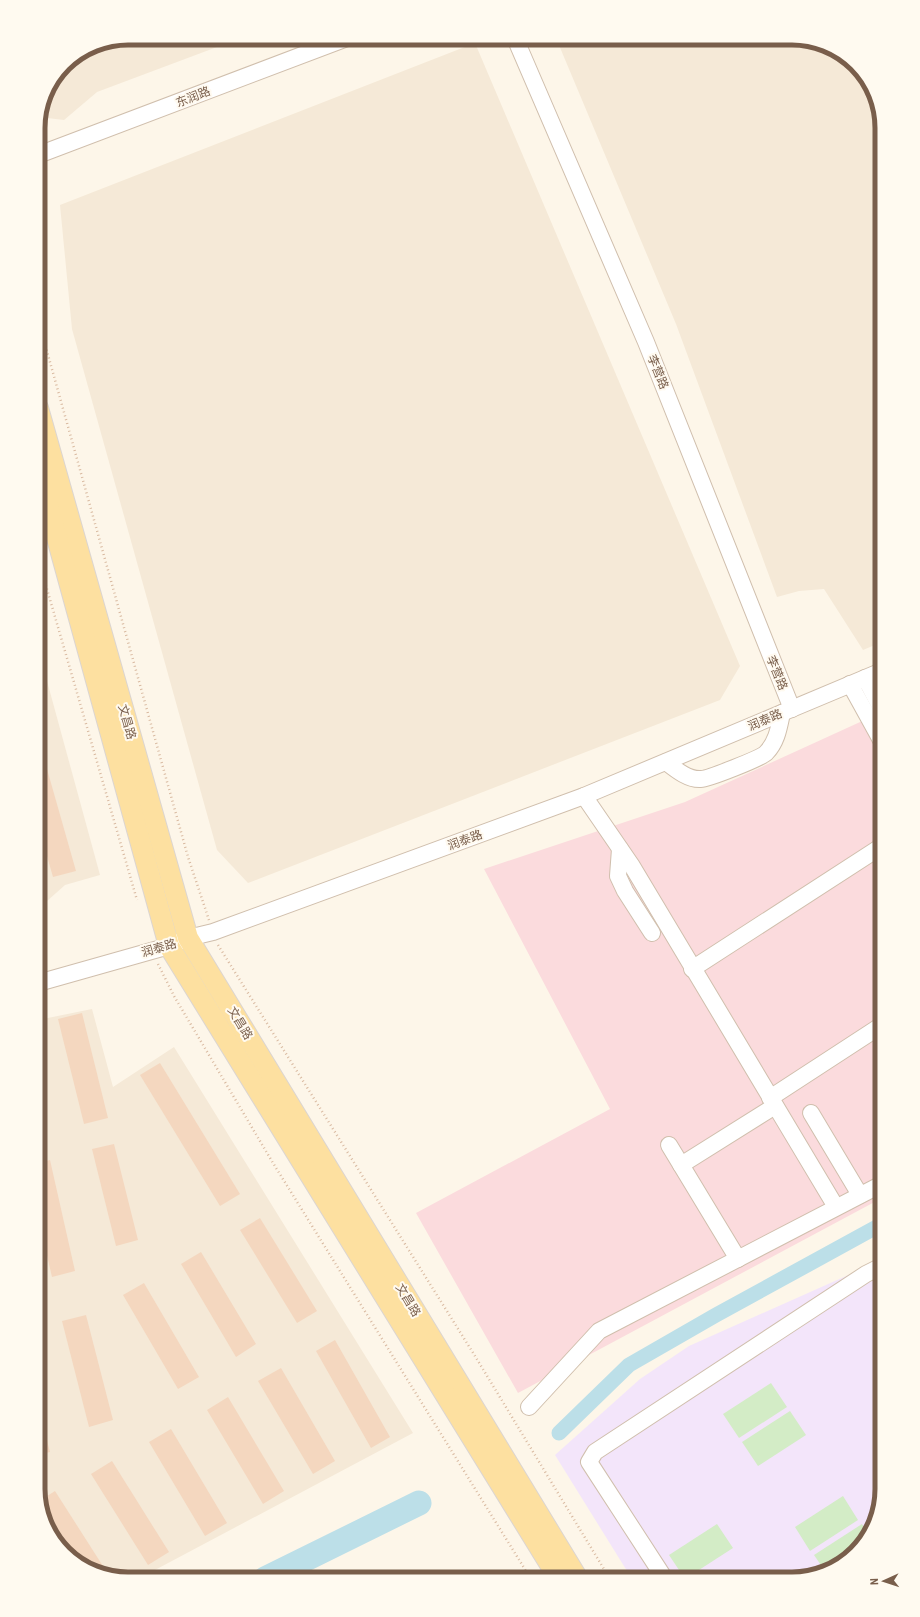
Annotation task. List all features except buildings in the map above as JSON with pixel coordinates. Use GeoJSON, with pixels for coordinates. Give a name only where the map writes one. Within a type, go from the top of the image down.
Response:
{"type":"FeatureCollection","features":[{"type":"Feature","properties":{"kind":"main road","name":"文昌路"},"geometry":{"type":"LineString","coordinates":[[45,433],[188,938],[574,1572]]}},
{"type":"Feature","properties":{"kind":"main road","name":"文昌路"},"geometry":{"type":"LineString","coordinates":[[45,494],[169,946],[555,1572]]}},
{"type":"Feature","properties":{"kind":"street","name":"东润路"},"geometry":{"type":"LineString","coordinates":[[45,152],[329,45]]}},
{"type":"Feature","properties":{"kind":"street","name":"李营路"},"geometry":{"type":"LineString","coordinates":[[518,45],[646,342],[787,711]]}},
{"type":"Feature","properties":{"kind":"street","name":"润泰路"},"geometry":{"type":"LineString","coordinates":[[45,981],[169,946],[188,938],[213,932],[584,796],[875,674]]}},
{"type":"Feature","properties":{"kind":"street"},"geometry":{"type":"LineString","coordinates":[[858,681],[875,702]]}},
{"type":"Feature","properties":{"kind":"street"},"geometry":{"type":"LineString","coordinates":[[858,681],[875,724]]}},
{"type":"Feature","properties":{"kind":"street"},"geometry":{"type":"LineString","coordinates":[[666,762],[681,774],[700,780],[752,761],[766,753],[778,735],[787,711]]}},
{"type":"Feature","properties":{"kind":"street"},"geometry":{"type":"LineString","coordinates":[[584,796],[632,866],[692,969],[836,1208]]}},
{"type":"Feature","properties":{"kind":"street"},"geometry":{"type":"LineString","coordinates":[[620,848],[618,876],[625,891],[652,933]]}},
{"type":"Feature","properties":{"kind":"street"},"geometry":{"type":"LineString","coordinates":[[692,969],[875,851]]}},
{"type":"Feature","properties":{"kind":"street"},"geometry":{"type":"LineString","coordinates":[[681,1166],[875,1030]]}},
{"type":"Feature","properties":{"kind":"street"},"geometry":{"type":"LineString","coordinates":[[811,1113],[860,1195]]}},
{"type":"Feature","properties":{"kind":"street"},"geometry":{"type":"LineString","coordinates":[[669,1145],[738,1259]]}},
{"type":"Feature","properties":{"kind":"street"},"geometry":{"type":"LineString","coordinates":[[529,1407],[599,1331],[875,1188]]}},
{"type":"Feature","properties":{"kind":"street"},"geometry":{"type":"LineString","coordinates":[[660,1572],[589,1462],[595,1452],[875,1270]]}},
{"type":"Feature","properties":{"kind":"path"},"geometry":{"type":"LineString","coordinates":[[45,344],[188,857],[219,949],[475,1356],[606,1572]]}},
{"type":"Feature","properties":{"kind":"shaded area"},"geometry":{"type":"Polygon","coordinates":[[[128,45],[222,45],[97,92],[64,120],[46,118],[51,96],[62,77],[69,69],[86,56],[101,49],[128,45]]]}},
{"type":"Feature","properties":{"kind":"shaded area"},"geometry":{"type":"Polygon","coordinates":[[[470,45],[476,45],[740,666],[720,700],[248,883],[217,850],[72,329],[60,205],[470,45]]]}},
{"type":"Feature","properties":{"kind":"shaded area"},"geometry":{"type":"Polygon","coordinates":[[[559,45],[797,45],[819,49],[838,59],[854,73],[866,91],[871,101],[875,128],[875,645],[863,650],[824,589],[799,591],[777,597],[676,324],[559,45]]]}},
{"type":"Feature","properties":{"kind":"shaded area"},"geometry":{"type":"Polygon","coordinates":[[[45,674],[100,875],[65,885],[45,903],[45,674]]]}},
{"type":"Feature","properties":{"kind":"shaded area"},"geometry":{"type":"Polygon","coordinates":[[[875,715],[875,1202],[518,1393],[416,1213],[610,1109],[484,869],[685,802],[875,715]]]}},
{"type":"Feature","properties":{"kind":"shaded area"},"geometry":{"type":"Polygon","coordinates":[[[92,1009],[113,1087],[174,1047],[413,1433],[151,1572],[123,1572],[101,1568],[91,1563],[82,1558],[66,1544],[59,1535],[49,1516],[45,1489],[45,1019],[92,1009]]]}},
{"type":"Feature","properties":{"kind":"shaded area"},"geometry":{"type":"Polygon","coordinates":[[[875,1263],[874,1500],[869,1521],[858,1540],[851,1548],[838,1558],[819,1568],[797,1572],[628,1572],[555,1455],[640,1379],[689,1346],[875,1263]]]}},
{"type":"Feature","properties":{"kind":"green space"},"geometry":{"type":"Polygon","coordinates":[[[771,1383],[787,1407],[739,1438],[723,1414],[771,1383]]]}},
{"type":"Feature","properties":{"kind":"green space"},"geometry":{"type":"Polygon","coordinates":[[[790,1411],[806,1435],[758,1466],[742,1442],[790,1411]]]}},
{"type":"Feature","properties":{"kind":"green space"},"geometry":{"type":"Polygon","coordinates":[[[843,1496],[858,1520],[810,1551],[795,1527],[843,1496]]]}},
{"type":"Feature","properties":{"kind":"green space"},"geometry":{"type":"Polygon","coordinates":[[[717,1524],[733,1548],[696,1572],[680,1572],[669,1555],[717,1524]]]}},
{"type":"Feature","properties":{"kind":"green space"},"geometry":{"type":"Polygon","coordinates":[[[862,1524],[865,1529],[851,1548],[829,1563],[822,1567],[814,1555],[862,1524]]]}},
{"type":"Feature","properties":{"kind":"waterway"},"geometry":{"type":"LineString","coordinates":[[559,1433],[629,1365],[716,1315],[875,1228]]}},
{"type":"Feature","properties":{"kind":"waterway"},"geometry":{"type":"LineString","coordinates":[[279,1572],[419,1503]]}}]}
